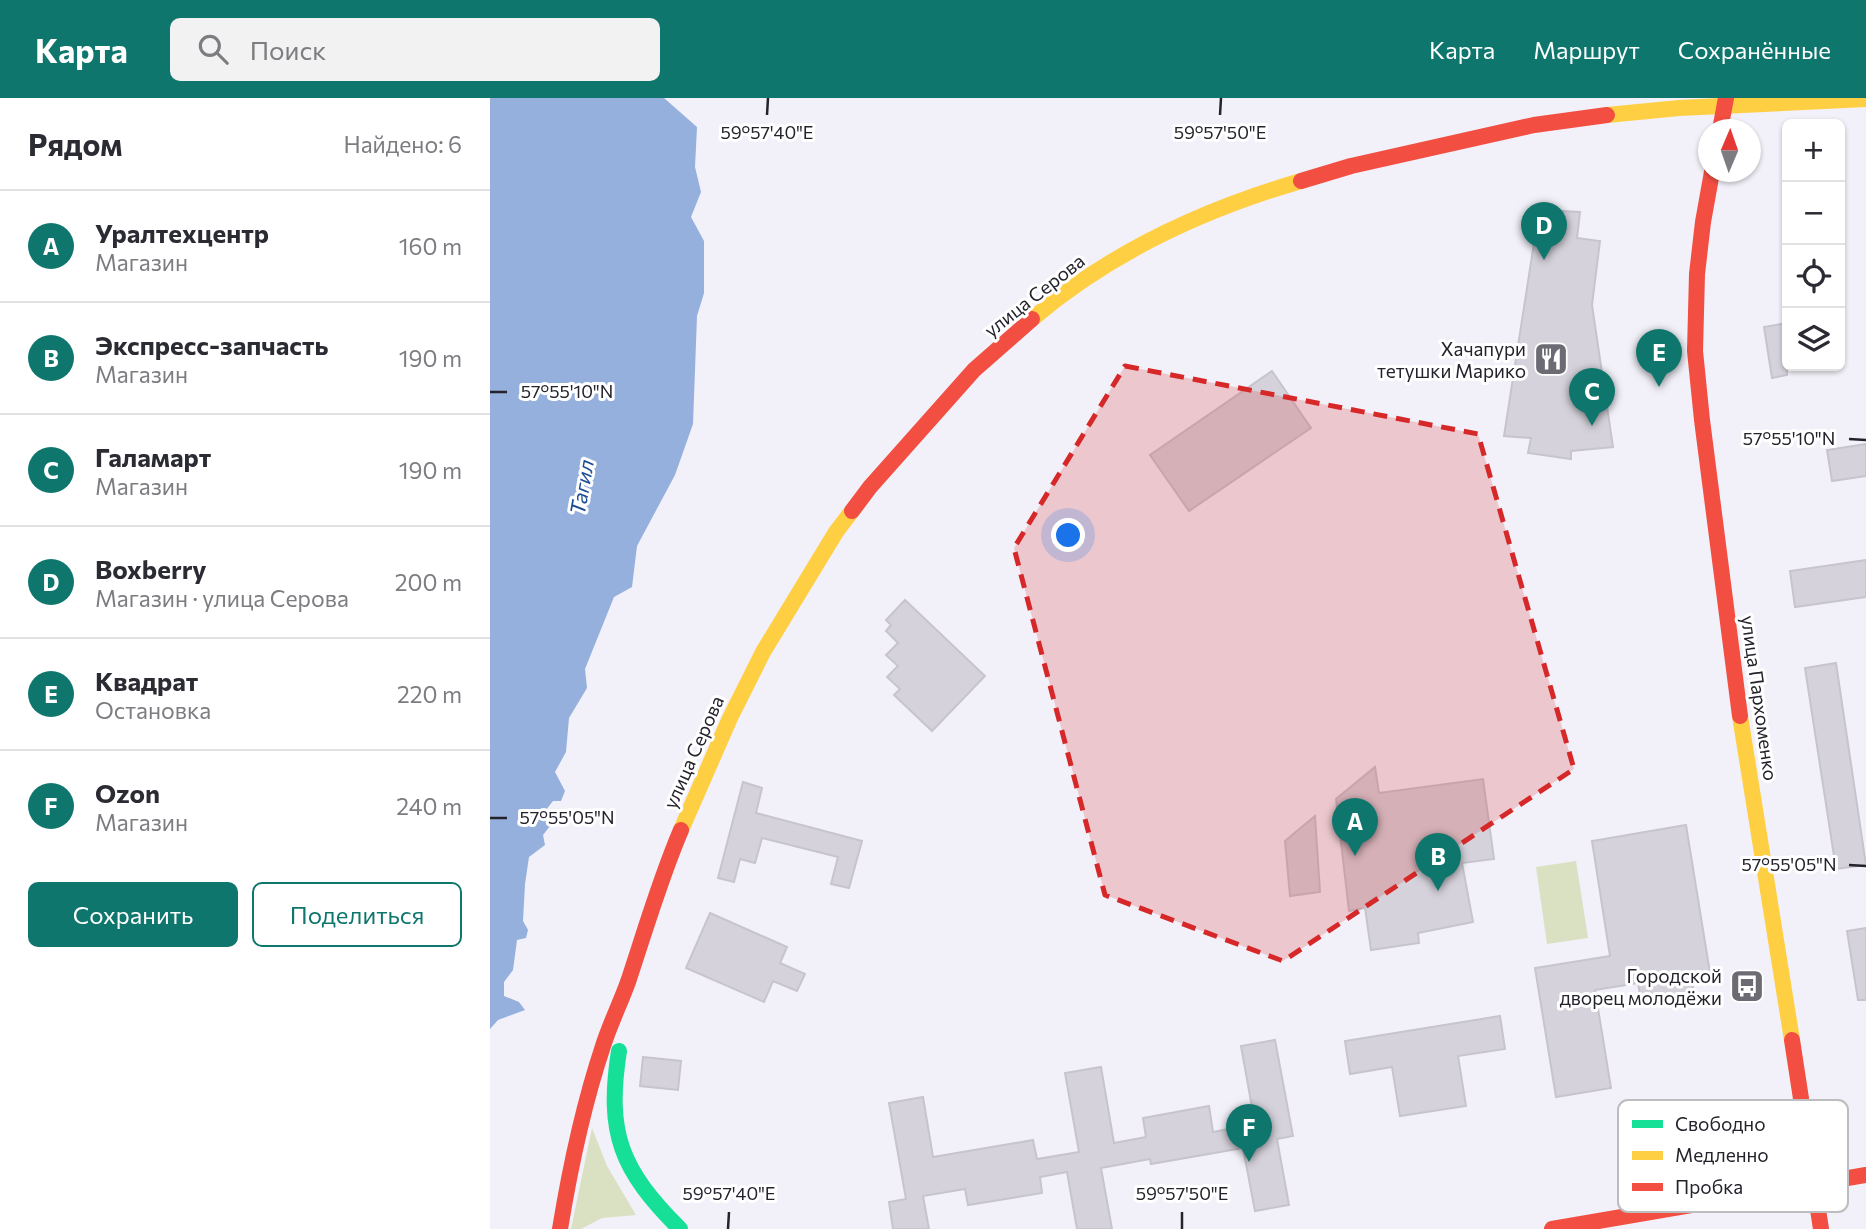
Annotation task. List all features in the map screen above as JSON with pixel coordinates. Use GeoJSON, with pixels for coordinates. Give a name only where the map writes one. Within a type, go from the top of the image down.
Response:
{"type":"FeatureCollection","features":[{"type":"Feature","properties":{"kind":"main road","name":"улица Серова"},"geometry":{"type":"LineString","coordinates":[[560,1229],[584,1113],[603,1045],[623,996],[654,900],[703,778],[763,652],[809,573],[870,486],[974,370],[1041,312],[1080,282],[1163,233],[1265,191],[1351,166],[1534,125],[1638,111],[1725,102],[1866,99]]}},
{"type":"Feature","properties":{"kind":"main road","name":"улица Пархоменко"},"geometry":{"type":"LineString","coordinates":[[1710,182],[1697,271],[1696,375],[1716,514],[1735,679],[1802,1100]]}},
{"type":"Feature","properties":{"kind":"main road","name":"улица Серова"},"geometry":{"type":"LineString","coordinates":[[623,996],[624,1014],[614,1090],[614,1116],[621,1145],[635,1177],[649,1197],[680,1229]]}},
{"type":"Feature","properties":{"kind":"main road"},"geometry":{"type":"LineString","coordinates":[[1848,1177],[1866,1175]]}},
{"type":"Feature","properties":{"kind":"main road"},"geometry":{"type":"LineString","coordinates":[[1552,1229],[1647,1212]]}},
{"type":"Feature","properties":{"kind":"highlighted area"},"geometry":{"type":"Polygon","coordinates":[[[1125,366],[1478,434],[1574,769],[1283,961],[1105,895],[1014,548],[1125,366]]]}},
{"type":"Feature","properties":{"kind":"green space"},"geometry":{"type":"Polygon","coordinates":[[[1576,861],[1588,938],[1547,944],[1536,867],[1576,861]]]}},
{"type":"Feature","properties":{"kind":"green space"},"geometry":{"type":"Polygon","coordinates":[[[592,1128],[607,1166],[636,1215],[602,1218],[581,1229],[571,1229],[592,1128]]]}},
{"type":"Feature","properties":{"kind":"water","name":"Тагил"},"geometry":{"type":"Polygon","coordinates":[[[490,98],[664,98],[697,127],[695,167],[701,192],[691,217],[704,241],[704,293],[697,316],[693,424],[675,475],[637,546],[632,587],[614,597],[585,669],[587,688],[569,718],[566,752],[555,772],[565,791],[561,801],[553,801],[541,816],[550,826],[543,835],[545,845],[529,857],[523,921],[528,930],[526,938],[517,940],[513,970],[504,982],[504,996],[519,1002],[525,1010],[498,1020],[490,1029],[490,98]]]}},
{"type":"Feature","properties":{"kind":"building"},"geometry":{"type":"Polygon","coordinates":[[[1562,211],[1580,212],[1577,238],[1600,241],[1592,305],[1613,447],[1571,451],[1571,459],[1528,453],[1531,438],[1504,436],[1536,230],[1559,233],[1562,211]]]}},
{"type":"Feature","properties":{"kind":"building"},"geometry":{"type":"Polygon","coordinates":[[[1782,324],[1782,371],[1787,371],[1787,375],[1772,378],[1764,327],[1782,324]]]}},
{"type":"Feature","properties":{"kind":"building"},"geometry":{"type":"Polygon","coordinates":[[[1272,371],[1311,428],[1189,511],[1150,455],[1272,371]]]}},
{"type":"Feature","properties":{"kind":"building"},"geometry":{"type":"Polygon","coordinates":[[[1866,444],[1866,476],[1832,481],[1827,450],[1866,444]]]}},
{"type":"Feature","properties":{"kind":"building"},"geometry":{"type":"Polygon","coordinates":[[[1866,560],[1866,597],[1795,607],[1790,571],[1866,560]]]}},
{"type":"Feature","properties":{"kind":"building"},"geometry":{"type":"Polygon","coordinates":[[[905,600],[985,676],[932,731],[894,695],[900,689],[887,677],[898,666],[886,655],[898,643],[886,631],[891,625],[886,620],[905,600]]]}},
{"type":"Feature","properties":{"kind":"building"},"geometry":{"type":"Polygon","coordinates":[[[1836,663],[1866,865],[1836,869],[1805,668],[1836,663]]]}},
{"type":"Feature","properties":{"kind":"building"},"geometry":{"type":"Polygon","coordinates":[[[1375,767],[1379,793],[1483,779],[1494,859],[1462,863],[1473,922],[1418,933],[1419,943],[1371,950],[1365,908],[1349,911],[1336,799],[1375,767]]]}},
{"type":"Feature","properties":{"kind":"building"},"geometry":{"type":"Polygon","coordinates":[[[743,782],[762,788],[756,813],[862,841],[849,888],[831,884],[838,857],[762,838],[755,863],[740,859],[734,882],[718,878],[743,782]]]}},
{"type":"Feature","properties":{"kind":"building"},"geometry":{"type":"Polygon","coordinates":[[[1315,816],[1320,892],[1290,896],[1285,841],[1315,816]]]}},
{"type":"Feature","properties":{"kind":"building"},"geometry":{"type":"Polygon","coordinates":[[[1686,825],[1710,973],[1691,976],[1694,993],[1641,1001],[1638,983],[1595,990],[1611,1088],[1556,1097],[1535,968],[1610,956],[1592,841],[1686,825]]]}},
{"type":"Feature","properties":{"kind":"building"},"geometry":{"type":"Polygon","coordinates":[[[710,913],[787,947],[780,963],[805,974],[797,991],[773,981],[764,1002],[686,968],[710,913]]]}},
{"type":"Feature","properties":{"kind":"building"},"geometry":{"type":"Polygon","coordinates":[[[1866,928],[1866,1000],[1858,1000],[1847,931],[1866,928]]]}},
{"type":"Feature","properties":{"kind":"building"},"geometry":{"type":"Polygon","coordinates":[[[1500,1016],[1505,1049],[1458,1056],[1466,1106],[1400,1116],[1392,1067],[1350,1074],[1345,1041],[1500,1016]]]}},
{"type":"Feature","properties":{"kind":"building"},"geometry":{"type":"Polygon","coordinates":[[[1275,1040],[1293,1136],[1277,1139],[1289,1205],[1255,1211],[1243,1148],[1151,1164],[1150,1159],[1101,1168],[1112,1229],[1077,1229],[1067,1172],[1040,1177],[1042,1193],[968,1205],[965,1189],[923,1196],[929,1229],[893,1229],[889,1202],[906,1199],[889,1103],[923,1097],[933,1157],[1033,1140],[1037,1159],[1079,1152],[1065,1073],[1101,1067],[1114,1143],[1146,1137],[1143,1118],[1209,1106],[1213,1132],[1255,1124],[1241,1046],[1275,1040]]]}},
{"type":"Feature","properties":{"kind":"building"},"geometry":{"type":"Polygon","coordinates":[[[643,1057],[681,1061],[678,1090],[640,1086],[643,1057]]]}},
{"type":"Feature","properties":{"kind":"traffic: fast"},"geometry":{"type":"LineString","coordinates":[[619,1051],[615,1106],[622,1149],[644,1188],[680,1229]]}},
{"type":"Feature","properties":{"kind":"traffic: slow"},"geometry":{"type":"LineString","coordinates":[[1607,115],[1679,108],[1866,99]]}},
{"type":"Feature","properties":{"kind":"traffic: slow"},"geometry":{"type":"LineString","coordinates":[[1032,319],[1093,274],[1159,236],[1229,205],[1301,181]]}},
{"type":"Feature","properties":{"kind":"traffic: slow"},"geometry":{"type":"LineString","coordinates":[[681,830],[730,718],[763,652],[836,532],[852,511]]}},
{"type":"Feature","properties":{"kind":"traffic: slow"},"geometry":{"type":"LineString","coordinates":[[1740,716],[1792,1040]]}},
{"type":"Feature","properties":{"kind":"traffic: jam"},"geometry":{"type":"LineString","coordinates":[[1722,119],[1726,98]]}},
{"type":"Feature","properties":{"kind":"traffic: jam"},"geometry":{"type":"LineString","coordinates":[[1301,181],[1351,166],[1534,125],[1607,115]]}},
{"type":"Feature","properties":{"kind":"traffic: jam"},"geometry":{"type":"LineString","coordinates":[[1710,182],[1697,274],[1695,351],[1740,716]]}},
{"type":"Feature","properties":{"kind":"traffic: jam"},"geometry":{"type":"LineString","coordinates":[[852,511],[974,370],[1032,319]]}},
{"type":"Feature","properties":{"kind":"traffic: jam"},"geometry":{"type":"LineString","coordinates":[[560,1229],[589,1091],[659,886],[681,830]]}},
{"type":"Feature","properties":{"kind":"traffic: jam"},"geometry":{"type":"LineString","coordinates":[[1792,1040],[1801,1100]]}},
{"type":"Feature","properties":{"kind":"traffic: jam"},"geometry":{"type":"LineString","coordinates":[[1848,1178],[1866,1175]]}},
{"type":"Feature","properties":{"kind":"traffic: jam"},"geometry":{"type":"LineString","coordinates":[[1552,1229],[1651,1212]]}},
{"type":"Feature","properties":{"kind":"traffic: jam"},"geometry":{"type":"LineString","coordinates":[[1818,1212],[1821,1229]]}},
{"type":"Feature","properties":{"kind":"place","name":"Boxberry"},"geometry":{"type":"Point","coordinates":[1544,260]}},
{"type":"Feature","properties":{"kind":"place","name":"Хачапури тетушки Марико"},"geometry":{"type":"Point","coordinates":[1551,359]}},
{"type":"Feature","properties":{"kind":"place","name":"Квадрат"},"geometry":{"type":"Point","coordinates":[1659,387]}},
{"type":"Feature","properties":{"kind":"place","name":"Галамарт"},"geometry":{"type":"Point","coordinates":[1592,426]}},
{"type":"Feature","properties":{"kind":"place","name":"Уралтехцентр"},"geometry":{"type":"Point","coordinates":[1355,856]}},
{"type":"Feature","properties":{"kind":"place","name":"Экспресс-запчасть"},"geometry":{"type":"Point","coordinates":[1438,891]}},
{"type":"Feature","properties":{"kind":"place","name":"Городской дворец молодёжи"},"geometry":{"type":"Point","coordinates":[1747,986]}},
{"type":"Feature","properties":{"kind":"place","name":"Ozon"},"geometry":{"type":"Point","coordinates":[1249,1162]}}]}
